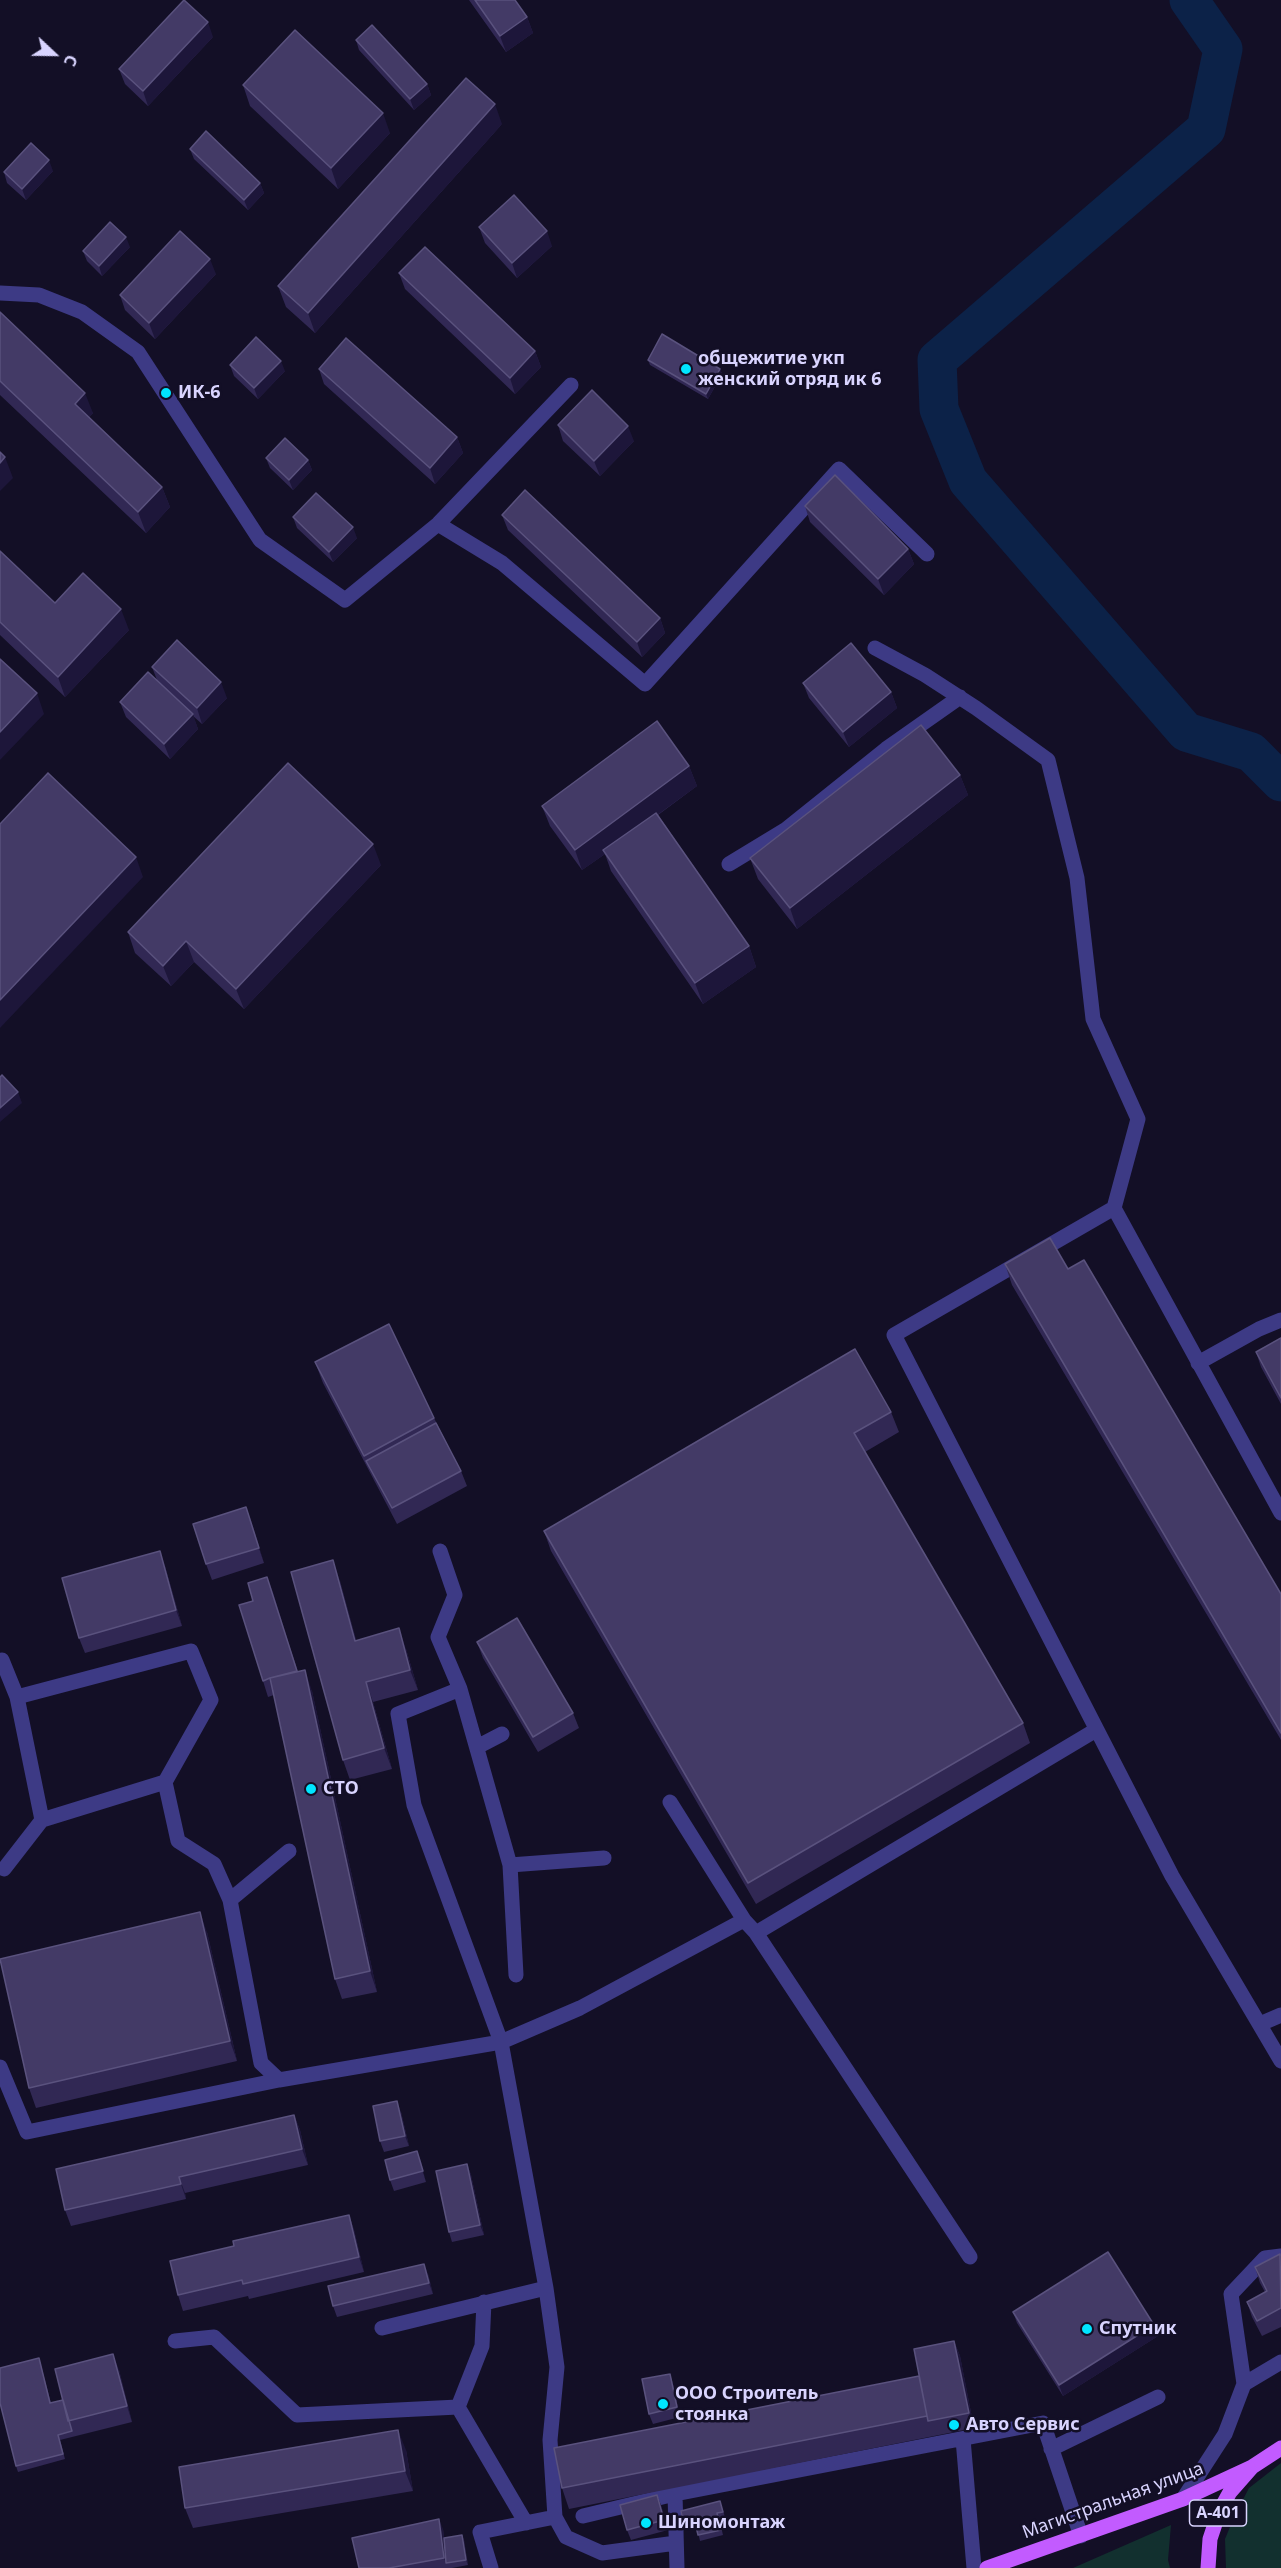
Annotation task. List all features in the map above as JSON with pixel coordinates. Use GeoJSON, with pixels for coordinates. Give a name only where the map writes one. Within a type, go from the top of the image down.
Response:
{"type":"FeatureCollection","features":[{"type":"Feature","properties":{"kind":"main road","name":"А-401"},"geometry":{"type":"LineString","coordinates":[[1208,2568],[1210,2539],[1218,2512],[1230,2492],[1252,2467],[1281,2448]]}},
{"type":"Feature","properties":{"kind":"main road","name":"Магистральная улица"},"geometry":{"type":"LineString","coordinates":[[987,2568],[1183,2499],[1252,2467]]}},
{"type":"Feature","properties":{"kind":"street"},"geometry":{"type":"LineString","coordinates":[[0,293],[39,295],[82,312],[138,352],[260,540],[345,600],[438,524],[571,385]]}},
{"type":"Feature","properties":{"kind":"street"},"geometry":{"type":"LineString","coordinates":[[438,524],[502,563],[645,684],[839,469],[927,554]]}},
{"type":"Feature","properties":{"kind":"street"},"geometry":{"type":"LineString","coordinates":[[875,648],[925,675],[1048,760],[1077,878],[1093,1019],[1138,1119],[1114,1208],[1281,1513]]}},
{"type":"Feature","properties":{"kind":"street"},"geometry":{"type":"LineString","coordinates":[[729,864],[785,830],[886,749],[960,698]]}},
{"type":"Feature","properties":{"kind":"street"},"geometry":{"type":"LineString","coordinates":[[1114,1208],[894,1335],[1095,1730],[1173,1876],[1281,2061]]}},
{"type":"Feature","properties":{"kind":"street"},"geometry":{"type":"LineString","coordinates":[[1198,1363],[1259,1329],[1281,1320]]}},
{"type":"Feature","properties":{"kind":"street"},"geometry":{"type":"LineString","coordinates":[[440,1551],[455,1595],[438,1637],[460,1689],[510,1865],[516,1975]]}},
{"type":"Feature","properties":{"kind":"street"},"geometry":{"type":"LineString","coordinates":[[17,1696],[191,1651],[211,1700],[165,1782],[178,1841],[214,1864],[230,1900],[261,2063],[279,2080]]}},
{"type":"Feature","properties":{"kind":"street"},"geometry":{"type":"LineString","coordinates":[[2,1660],[17,1696],[42,1820]]}},
{"type":"Feature","properties":{"kind":"street"},"geometry":{"type":"LineString","coordinates":[[460,1689],[398,1714],[414,1805],[501,2042],[546,2288],[557,2367],[550,2440],[555,2517],[566,2537],[602,2553],[676,2543]]}},
{"type":"Feature","properties":{"kind":"street"},"geometry":{"type":"LineString","coordinates":[[756,1933],[1095,1730]]}},
{"type":"Feature","properties":{"kind":"street"},"geometry":{"type":"LineString","coordinates":[[477,1747],[502,1734]]}},
{"type":"Feature","properties":{"kind":"street"},"geometry":{"type":"LineString","coordinates":[[4,1869],[42,1820],[165,1782]]}},
{"type":"Feature","properties":{"kind":"street"},"geometry":{"type":"LineString","coordinates":[[670,1802],[744,1920],[756,1933],[970,2258]]}},
{"type":"Feature","properties":{"kind":"street"},"geometry":{"type":"LineString","coordinates":[[230,1900],[289,1851]]}},
{"type":"Feature","properties":{"kind":"street"},"geometry":{"type":"LineString","coordinates":[[510,1865],[604,1858]]}},
{"type":"Feature","properties":{"kind":"street"},"geometry":{"type":"LineString","coordinates":[[0,2067],[27,2132],[279,2080],[501,2042],[580,2008],[744,1920]]}},
{"type":"Feature","properties":{"kind":"street"},"geometry":{"type":"LineString","coordinates":[[1260,2024],[1281,2014]]}},
{"type":"Feature","properties":{"kind":"street"},"geometry":{"type":"LineString","coordinates":[[1183,2499],[1226,2434],[1244,2384],[1231,2294],[1265,2258],[1281,2256]]}},
{"type":"Feature","properties":{"kind":"street"},"geometry":{"type":"LineString","coordinates":[[382,2328],[546,2288]]}},
{"type":"Feature","properties":{"kind":"street"},"geometry":{"type":"LineString","coordinates":[[458,2407],[482,2346],[484,2302]]}},
{"type":"Feature","properties":{"kind":"street"},"geometry":{"type":"LineString","coordinates":[[175,2341],[214,2337],[297,2415],[458,2407]]}},
{"type":"Feature","properties":{"kind":"street"},"geometry":{"type":"LineString","coordinates":[[1244,2384],[1281,2362]]}},
{"type":"Feature","properties":{"kind":"street"},"geometry":{"type":"LineString","coordinates":[[1051,2448],[1158,2397]]}},
{"type":"Feature","properties":{"kind":"street"},"geometry":{"type":"LineString","coordinates":[[458,2407],[526,2523]]}},
{"type":"Feature","properties":{"kind":"street"},"geometry":{"type":"LineString","coordinates":[[583,2516],[675,2494],[1043,2423],[1081,2536]]}},
{"type":"Feature","properties":{"kind":"street"},"geometry":{"type":"LineString","coordinates":[[963,2439],[974,2568]]}},
{"type":"Feature","properties":{"kind":"street"},"geometry":{"type":"LineString","coordinates":[[675,2494],[678,2568]]}},
{"type":"Feature","properties":{"kind":"street"},"geometry":{"type":"LineString","coordinates":[[491,2568],[480,2532],[555,2517]]}},
{"type":"Feature","properties":{"kind":"green space"},"geometry":{"type":"Polygon","coordinates":[[[1281,2463],[1281,2568],[1226,2568],[1225,2539],[1249,2488],[1281,2463]]]}},
{"type":"Feature","properties":{"kind":"green space"},"geometry":{"type":"Polygon","coordinates":[[[1171,2525],[1168,2560],[1170,2568],[1073,2568],[1171,2525]]]}},
{"type":"Feature","properties":{"kind":"building"},"geometry":{"type":"Polygon","coordinates":[[[184,0],[208,22],[143,91],[119,69],[184,0]]]}},
{"type":"Feature","properties":{"kind":"building"},"geometry":{"type":"Polygon","coordinates":[[[475,0],[515,0],[527,17],[500,36],[475,0]]]}},
{"type":"Feature","properties":{"kind":"building"},"geometry":{"type":"Polygon","coordinates":[[[372,25],[427,84],[410,99],[356,40],[372,25]]]}},
{"type":"Feature","properties":{"kind":"building"},"geometry":{"type":"Polygon","coordinates":[[[295,30],[383,113],[331,168],[243,85],[295,30]]]}},
{"type":"Feature","properties":{"kind":"building"},"geometry":{"type":"Polygon","coordinates":[[[466,78],[495,104],[308,313],[278,286],[466,78]]]}},
{"type":"Feature","properties":{"kind":"building"},"geometry":{"type":"Polygon","coordinates":[[[206,131],[260,183],[244,200],[190,149],[206,131]]]}},
{"type":"Feature","properties":{"kind":"building"},"geometry":{"type":"Polygon","coordinates":[[[31,143],[49,160],[22,189],[4,172],[31,143]]]}},
{"type":"Feature","properties":{"kind":"building"},"geometry":{"type":"Polygon","coordinates":[[[514,195],[547,231],[512,263],[479,227],[514,195]]]}},
{"type":"Feature","properties":{"kind":"building"},"geometry":{"type":"Polygon","coordinates":[[[110,222],[126,237],[99,266],[83,251],[110,222]]]}},
{"type":"Feature","properties":{"kind":"building"},"geometry":{"type":"Polygon","coordinates":[[[180,231],[210,259],[149,323],[120,295],[180,231]]]}},
{"type":"Feature","properties":{"kind":"building"},"geometry":{"type":"Polygon","coordinates":[[[425,247],[535,351],[510,378],[399,273],[425,247]]]}},
{"type":"Feature","properties":{"kind":"building"},"geometry":{"type":"Polygon","coordinates":[[[0,312],[85,393],[75,404],[162,487],[138,512],[0,381],[0,312]]]}},
{"type":"Feature","properties":{"kind":"building","name":"общежитие укп женский отряд ик 6"},"geometry":{"type":"Polygon","coordinates":[[[662,334],[720,369],[706,394],[648,360],[662,334]]]}},
{"type":"Feature","properties":{"kind":"building"},"geometry":{"type":"Polygon","coordinates":[[[256,337],[281,361],[254,388],[230,365],[256,337]]]}},
{"type":"Feature","properties":{"kind":"building"},"geometry":{"type":"Polygon","coordinates":[[[346,338],[457,437],[430,468],[319,369],[346,338]]]}},
{"type":"Feature","properties":{"kind":"building"},"geometry":{"type":"Polygon","coordinates":[[[592,390],[628,426],[594,461],[558,425],[592,390]]]}},
{"type":"Feature","properties":{"kind":"building"},"geometry":{"type":"Polygon","coordinates":[[[285,438],[308,460],[289,480],[266,458],[285,438]]]}},
{"type":"Feature","properties":{"kind":"building"},"geometry":{"type":"Polygon","coordinates":[[[0,452],[5,457],[0,463],[0,452]]]}},
{"type":"Feature","properties":{"kind":"building"},"geometry":{"type":"Polygon","coordinates":[[[835,475],[908,549],[878,579],[805,506],[835,475]]]}},
{"type":"Feature","properties":{"kind":"building"},"geometry":{"type":"Polygon","coordinates":[[[525,490],[660,618],[637,642],[502,515],[525,490]]]}},
{"type":"Feature","properties":{"kind":"building"},"geometry":{"type":"Polygon","coordinates":[[[316,493],[353,527],[329,552],[293,517],[316,493]]]}},
{"type":"Feature","properties":{"kind":"building"},"geometry":{"type":"Polygon","coordinates":[[[0,551],[55,603],[83,573],[121,609],[58,677],[0,622],[0,551]]]}},
{"type":"Feature","properties":{"kind":"building"},"geometry":{"type":"Polygon","coordinates":[[[177,640],[221,682],[197,708],[152,667],[177,640]]]}},
{"type":"Feature","properties":{"kind":"building"},"geometry":{"type":"Polygon","coordinates":[[[851,643],[891,692],[843,732],[803,683],[851,643]]]}},
{"type":"Feature","properties":{"kind":"building"},"geometry":{"type":"Polygon","coordinates":[[[0,659],[37,693],[0,732],[0,659]]]}},
{"type":"Feature","properties":{"kind":"building"},"geometry":{"type":"Polygon","coordinates":[[[148,672],[193,714],[164,744],[120,702],[148,672]]]}},
{"type":"Feature","properties":{"kind":"building"},"geometry":{"type":"Polygon","coordinates":[[[657,721],[689,766],[575,850],[542,806],[657,721]]]}},
{"type":"Feature","properties":{"kind":"building"},"geometry":{"type":"Polygon","coordinates":[[[921,725],[960,775],[790,908],[750,858],[921,725]]]}},
{"type":"Feature","properties":{"kind":"building"},"geometry":{"type":"Polygon","coordinates":[[[288,763],[373,844],[236,989],[186,941],[163,966],[128,932],[288,763]]]}},
{"type":"Feature","properties":{"kind":"building"},"geometry":{"type":"Polygon","coordinates":[[[48,773],[136,857],[0,1000],[0,824],[48,773]]]}},
{"type":"Feature","properties":{"kind":"building"},"geometry":{"type":"Polygon","coordinates":[[[656,813],[749,946],[695,983],[603,850],[656,813]]]}},
{"type":"Feature","properties":{"kind":"building"},"geometry":{"type":"Polygon","coordinates":[[[2,1075],[18,1092],[0,1108],[0,1077],[2,1075]]]}},
{"type":"Feature","properties":{"kind":"building"},"geometry":{"type":"Polygon","coordinates":[[[1050,1238],[1068,1269],[1084,1260],[1281,1594],[1281,1733],[1005,1264],[1050,1238]]]}},
{"type":"Feature","properties":{"kind":"building"},"geometry":{"type":"Polygon","coordinates":[[[389,1324],[434,1418],[364,1456],[315,1362],[389,1324]]]}},
{"type":"Feature","properties":{"kind":"building"},"geometry":{"type":"Polygon","coordinates":[[[1281,1338],[1281,1398],[1256,1352],[1281,1338]]]}},
{"type":"Feature","properties":{"kind":"building"},"geometry":{"type":"Polygon","coordinates":[[[855,1349],[891,1412],[854,1433],[1023,1723],[748,1883],[544,1531],[855,1349]]]}},
{"type":"Feature","properties":{"kind":"building"},"geometry":{"type":"Polygon","coordinates":[[[436,1423],[461,1471],[392,1508],[366,1461],[436,1423]]]}},
{"type":"Feature","properties":{"kind":"building"},"geometry":{"type":"Polygon","coordinates":[[[246,1507],[259,1548],[206,1564],[193,1524],[246,1507]]]}},
{"type":"Feature","properties":{"kind":"building"},"geometry":{"type":"Polygon","coordinates":[[[160,1551],[176,1610],[79,1638],[62,1578],[160,1551]]]}},
{"type":"Feature","properties":{"kind":"building"},"geometry":{"type":"Polygon","coordinates":[[[333,1560],[355,1641],[399,1628],[410,1670],[366,1682],[384,1748],[343,1760],[291,1572],[333,1560]]]}},
{"type":"Feature","properties":{"kind":"building"},"geometry":{"type":"Polygon","coordinates":[[[267,1577],[297,1671],[263,1681],[239,1605],[253,1601],[248,1583],[267,1577]]]}},
{"type":"Feature","properties":{"kind":"building"},"geometry":{"type":"Polygon","coordinates":[[[517,1618],[573,1713],[533,1737],[477,1642],[517,1618]]]}},
{"type":"Feature","properties":{"kind":"building"},"geometry":{"type":"Polygon","coordinates":[[[305,1670],[370,1971],[335,1979],[270,1678],[305,1670]]]}},
{"type":"Feature","properties":{"kind":"building"},"geometry":{"type":"Polygon","coordinates":[[[200,1912],[230,2041],[29,2088],[0,1959],[200,1912]]]}},
{"type":"Feature","properties":{"kind":"building"},"geometry":{"type":"Polygon","coordinates":[[[397,2101],[405,2136],[380,2141],[373,2106],[397,2101]]]}},
{"type":"Feature","properties":{"kind":"building"},"geometry":{"type":"Polygon","coordinates":[[[294,2115],[302,2149],[179,2177],[181,2184],[65,2210],[56,2169],[294,2115]]]}},
{"type":"Feature","properties":{"kind":"building"},"geometry":{"type":"Polygon","coordinates":[[[417,2151],[423,2171],[390,2180],[385,2160],[417,2151]]]}},
{"type":"Feature","properties":{"kind":"building"},"geometry":{"type":"Polygon","coordinates":[[[467,2164],[480,2225],[449,2232],[436,2171],[467,2164]]]}},
{"type":"Feature","properties":{"kind":"building"},"geometry":{"type":"Polygon","coordinates":[[[349,2215],[359,2257],[243,2284],[242,2280],[178,2295],[170,2261],[234,2246],[233,2241],[349,2215]]]}},
{"type":"Feature","properties":{"kind":"building","name":"Спутник"},"geometry":{"type":"Polygon","coordinates":[[[1108,2252],[1154,2325],[1059,2385],[1013,2312],[1108,2252]]]}},
{"type":"Feature","properties":{"kind":"building"},"geometry":{"type":"Polygon","coordinates":[[[1280,2254],[1281,2308],[1257,2321],[1247,2302],[1267,2291],[1255,2267],[1280,2254]]]}},
{"type":"Feature","properties":{"kind":"building"},"geometry":{"type":"Polygon","coordinates":[[[424,2264],[429,2283],[333,2306],[328,2286],[424,2264]]]}},
{"type":"Feature","properties":{"kind":"building"},"geometry":{"type":"Polygon","coordinates":[[[954,2341],[969,2413],[928,2421],[914,2349],[954,2341]]]}},
{"type":"Feature","properties":{"kind":"building"},"geometry":{"type":"Polygon","coordinates":[[[113,2354],[127,2406],[68,2421],[55,2369],[113,2354]]]}},
{"type":"Feature","properties":{"kind":"building"},"geometry":{"type":"Polygon","coordinates":[[[39,2358],[50,2403],[63,2400],[72,2431],[58,2435],[63,2454],[16,2466],[0,2403],[0,2368],[39,2358]]]}},
{"type":"Feature","properties":{"kind":"building","name":"ООО Строитель стоянка"},"geometry":{"type":"Polygon","coordinates":[[[670,2374],[677,2407],[649,2414],[642,2379],[670,2374]]]}},
{"type":"Feature","properties":{"kind":"building"},"geometry":{"type":"Polygon","coordinates":[[[919,2376],[927,2416],[562,2488],[554,2448],[919,2376]]]}},
{"type":"Feature","properties":{"kind":"building"},"geometry":{"type":"Polygon","coordinates":[[[398,2430],[405,2471],[185,2508],[179,2467],[398,2430]]]}},
{"type":"Feature","properties":{"kind":"building"},"geometry":{"type":"Polygon","coordinates":[[[657,2495],[664,2520],[627,2530],[620,2505],[657,2495]]]}},
{"type":"Feature","properties":{"kind":"building"},"geometry":{"type":"Polygon","coordinates":[[[720,2501],[723,2512],[717,2513],[721,2530],[698,2535],[694,2518],[683,2521],[681,2511],[720,2501]]]}},
{"type":"Feature","properties":{"kind":"building"},"geometry":{"type":"Polygon","coordinates":[[[439,2519],[444,2558],[389,2568],[359,2568],[352,2538],[439,2519]]]}},
{"type":"Feature","properties":{"kind":"building"},"geometry":{"type":"Polygon","coordinates":[[[462,2535],[466,2560],[446,2563],[444,2538],[462,2535]]]}},
{"type":"Feature","properties":{"kind":"waterway"},"geometry":{"type":"LineString","coordinates":[[1189,0],[1223,49],[1206,129],[937,360],[939,409],[968,481],[1186,732],[1251,752],[1281,782]]}},
{"type":"Feature","properties":{"kind":"place","name":"общежитие укп женский отряд ик 6"},"geometry":{"type":"Point","coordinates":[686,369]}},
{"type":"Feature","properties":{"kind":"place","name":"ИК-6"},"geometry":{"type":"Point","coordinates":[166,393]}},
{"type":"Feature","properties":{"kind":"place","name":"СТО"},"geometry":{"type":"Point","coordinates":[311,1789]}},
{"type":"Feature","properties":{"kind":"place","name":"Спутник"},"geometry":{"type":"Point","coordinates":[1087,2329]}},
{"type":"Feature","properties":{"kind":"place","name":"ООО Строитель стоянка"},"geometry":{"type":"Point","coordinates":[663,2404]}},
{"type":"Feature","properties":{"kind":"place","name":"Авто Сервис"},"geometry":{"type":"Point","coordinates":[954,2425]}},
{"type":"Feature","properties":{"kind":"place","name":"Шиномонтаж"},"geometry":{"type":"Point","coordinates":[646,2523]}}]}
